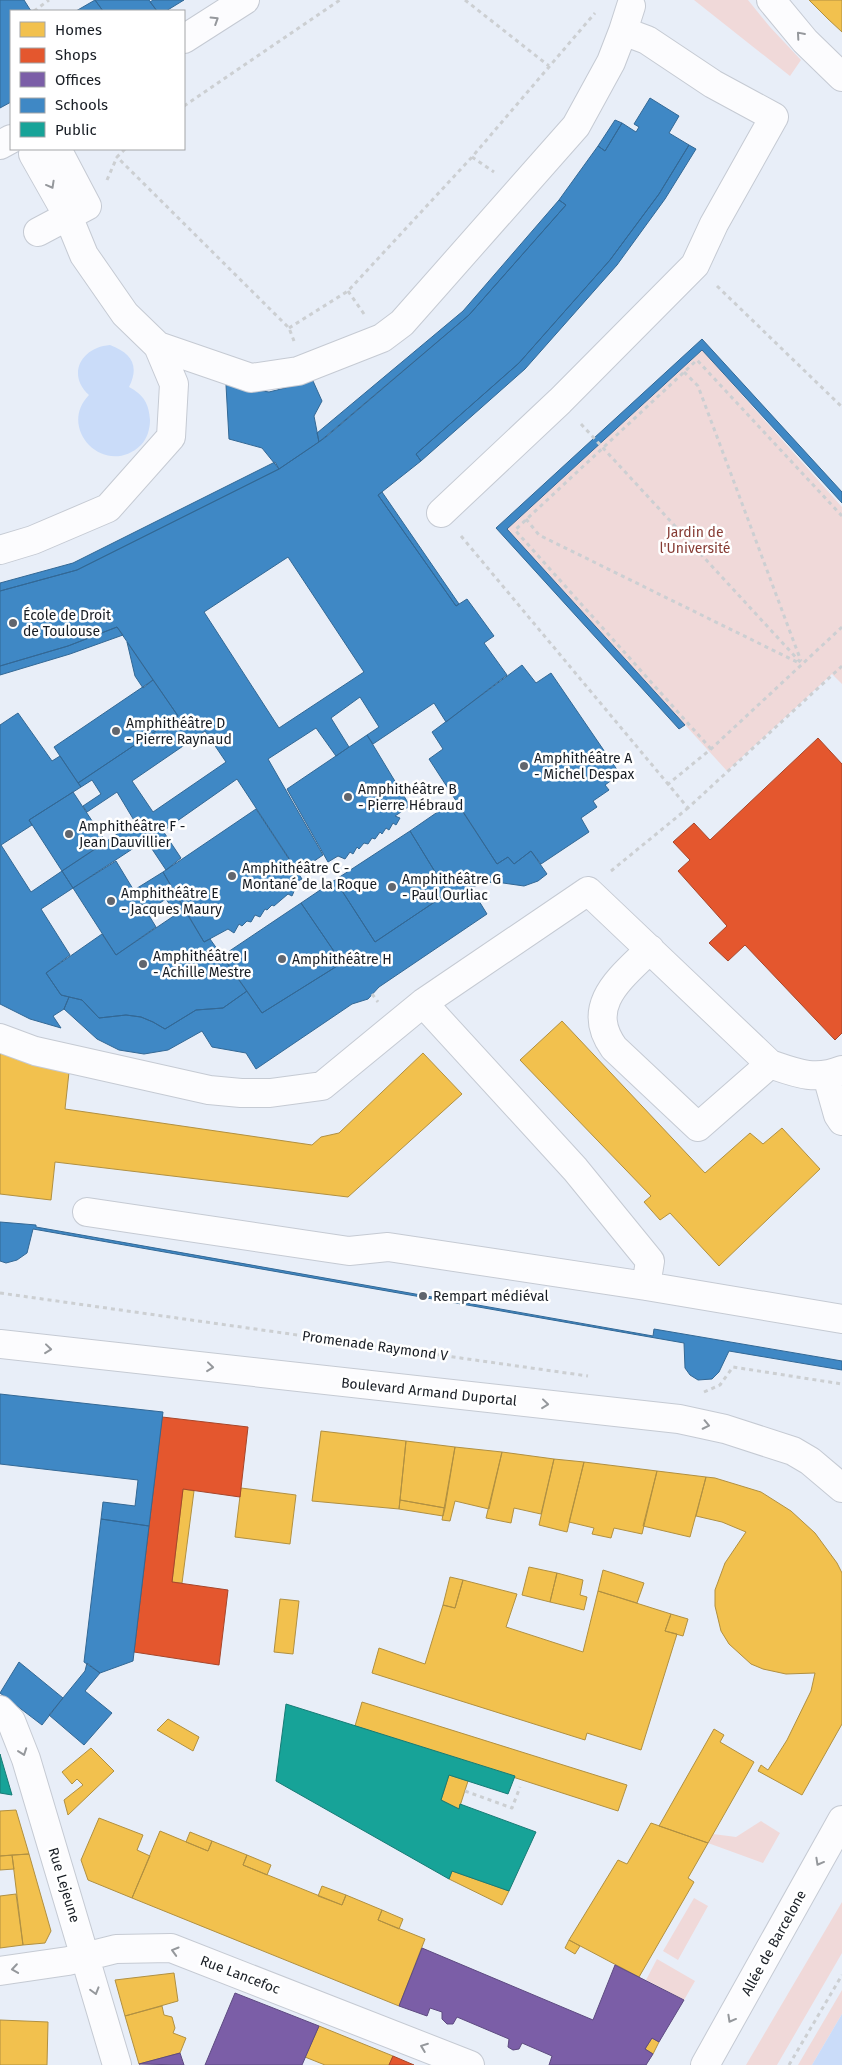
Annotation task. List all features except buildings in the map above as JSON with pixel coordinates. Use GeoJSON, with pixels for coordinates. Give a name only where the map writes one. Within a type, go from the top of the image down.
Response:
{"type":"FeatureCollection","features":[{"type":"Feature","properties":{"kind":"street"},"geometry":{"type":"LineString","coordinates":[[185,38],[245,0]]}},
{"type":"Feature","properties":{"kind":"street"},"geometry":{"type":"LineString","coordinates":[[771,0],[806,41],[837,72]]}},
{"type":"Feature","properties":{"kind":"street"},"geometry":{"type":"LineString","coordinates":[[158,346],[251,378],[298,371],[382,338],[402,323],[576,126],[611,62],[632,6]]}},
{"type":"Feature","properties":{"kind":"street"},"geometry":{"type":"LineString","coordinates":[[441,513],[560,401],[694,264],[714,224],[774,117],[713,84],[647,40],[623,31]]}},
{"type":"Feature","properties":{"kind":"street"},"geometry":{"type":"LineString","coordinates":[[0,550],[33,540],[108,508],[171,437],[174,384],[158,346],[124,314],[84,255],[78,211],[36,150]]}},
{"type":"Feature","properties":{"kind":"street"},"geometry":{"type":"LineString","coordinates":[[38,232],[78,211]]}},
{"type":"Feature","properties":{"kind":"street"},"geometry":{"type":"LineString","coordinates":[[0,1038],[35,1050],[209,1090],[270,1093],[322,1086],[423,1003],[588,891],[770,1064],[804,1075],[835,1073],[838,1114],[842,1121]]}},
{"type":"Feature","properties":{"kind":"street"},"geometry":{"type":"LineString","coordinates":[[650,949],[612,986],[605,1001],[602,1016],[606,1037],[614,1048],[698,1126],[770,1064]]}},
{"type":"Feature","properties":{"kind":"street"},"geometry":{"type":"LineString","coordinates":[[423,1003],[575,1169],[650,1261],[646,1286]]}},
{"type":"Feature","properties":{"kind":"street"},"geometry":{"type":"LineString","coordinates":[[87,1212],[349,1251],[388,1247],[646,1286],[842,1319]]}},
{"type":"Feature","properties":{"kind":"street","name":"Boulevard Armand Duportal"},"geometry":{"type":"LineString","coordinates":[[0,1344],[672,1418],[725,1429],[793,1451],[810,1461],[842,1488]]}},
{"type":"Feature","properties":{"kind":"street","name":"Rue Lejeune"},"geometry":{"type":"LineString","coordinates":[[0,1710],[11,1721],[26,1759],[117,2065]]}},
{"type":"Feature","properties":{"kind":"street","name":"Allée de Barcelone"},"geometry":{"type":"LineString","coordinates":[[705,2065],[842,1820]]}},
{"type":"Feature","properties":{"kind":"street","name":"Rue Lancefoc"},"geometry":{"type":"LineString","coordinates":[[0,1971],[68,1961],[116,1949],[171,1948],[470,2065]]}},
{"type":"Feature","properties":{"kind":"path"},"geometry":{"type":"LineString","coordinates":[[35,10],[49,0]]}},
{"type":"Feature","properties":{"kind":"path"},"geometry":{"type":"LineString","coordinates":[[185,105],[340,0]]}},
{"type":"Feature","properties":{"kind":"path"},"geometry":{"type":"LineString","coordinates":[[465,0],[549,66]]}},
{"type":"Feature","properties":{"kind":"path"},"geometry":{"type":"LineString","coordinates":[[124,150],[117,157],[289,328],[348,291],[472,157],[597,12]]}},
{"type":"Feature","properties":{"kind":"path"},"geometry":{"type":"LineString","coordinates":[[694,264],[842,407]]}},
{"type":"Feature","properties":{"kind":"path"},"geometry":{"type":"LineString","coordinates":[[711,749],[515,530],[696,360],[842,516]]}},
{"type":"Feature","properties":{"kind":"path"},"geometry":{"type":"LineString","coordinates":[[684,372],[698,386],[802,664]]}},
{"type":"Feature","properties":{"kind":"path"},"geometry":{"type":"LineString","coordinates":[[560,401],[802,664]]}},
{"type":"Feature","properties":{"kind":"path"},"geometry":{"type":"LineString","coordinates":[[441,513],[688,808]]}},
{"type":"Feature","properties":{"kind":"path"},"geometry":{"type":"LineString","coordinates":[[526,519],[539,535],[802,664]]}},
{"type":"Feature","properties":{"kind":"path"},"geometry":{"type":"LineString","coordinates":[[667,785],[711,749],[842,627]]}},
{"type":"Feature","properties":{"kind":"path"},"geometry":{"type":"LineString","coordinates":[[588,891],[688,808],[842,666]]}},
{"type":"Feature","properties":{"kind":"path","name":"Promenade Raymond V"},"geometry":{"type":"LineString","coordinates":[[0,1293],[597,1377]]}},
{"type":"Feature","properties":{"kind":"path"},"geometry":{"type":"LineString","coordinates":[[695,1423],[698,1394],[720,1385],[733,1367],[842,1384]]}},
{"type":"Feature","properties":{"kind":"path"},"geometry":{"type":"LineString","coordinates":[[465,1791],[512,1808],[520,1787]]}},
{"type":"Feature","properties":{"kind":"path"},"geometry":{"type":"LineString","coordinates":[[789,2065],[842,1975]]}},
{"type":"Feature","properties":{"kind":"green space"},"geometry":{"type":"Polygon","coordinates":[[[694,0],[748,0],[801,60],[790,76],[694,0]]]}},
{"type":"Feature","properties":{"kind":"green space","name":"Jardin de l'Université"},"geometry":{"type":"Polygon","coordinates":[[[702,350],[842,507],[842,684],[832,674],[727,771],[507,529],[702,350]]]}},
{"type":"Feature","properties":{"kind":"green space"},"geometry":{"type":"Polygon","coordinates":[[[761,1821],[780,1833],[763,1863],[708,1843],[713,1834],[736,1837],[761,1821]]]}},
{"type":"Feature","properties":{"kind":"green space"},"geometry":{"type":"Polygon","coordinates":[[[694,1898],[708,1906],[678,1960],[663,1951],[694,1898]]]}},
{"type":"Feature","properties":{"kind":"green space"},"geometry":{"type":"Polygon","coordinates":[[[842,1902],[842,1953],[777,2065],[746,2065],[842,1902]]]}},
{"type":"Feature","properties":{"kind":"green space"},"geometry":{"type":"Polygon","coordinates":[[[657,1959],[695,1981],[684,2000],[646,1980],[657,1959]]]}},
{"type":"Feature","properties":{"kind":"green space"},"geometry":{"type":"Polygon","coordinates":[[[842,1990],[842,2014],[812,2065],[798,2065],[842,1990]]]}},
{"type":"Feature","properties":{"kind":"water"},"geometry":{"type":"Polygon","coordinates":[[[110,345],[123,352],[132,361],[134,372],[129,387],[145,400],[150,420],[148,434],[141,445],[127,454],[113,456],[100,453],[90,446],[82,435],[78,422],[80,408],[89,395],[82,387],[79,379],[78,370],[80,363],[92,351],[110,345]]]}},
{"type":"Feature","properties":{"kind":"water"},"geometry":{"type":"Polygon","coordinates":[[[842,2014],[842,2065],[812,2065],[842,2014]]]}},
{"type":"Feature","properties":{"kind":"place","name":"École de Droit de Toulouse"},"geometry":{"type":"Point","coordinates":[13,623]}},
{"type":"Feature","properties":{"kind":"place","name":"Amphithéâtre D - Pierre Raynaud"},"geometry":{"type":"Point","coordinates":[116,731]}},
{"type":"Feature","properties":{"kind":"place","name":"Amphithéâtre A - Michel Despax"},"geometry":{"type":"Point","coordinates":[524,766]}},
{"type":"Feature","properties":{"kind":"place","name":"Amphithéâtre B - Pierre Hébraud"},"geometry":{"type":"Point","coordinates":[348,797]}},
{"type":"Feature","properties":{"kind":"place","name":"Amphithéâtre F - Jean Dauvillier"},"geometry":{"type":"Point","coordinates":[69,834]}},
{"type":"Feature","properties":{"kind":"place","name":"Amphithéâtre C - Montané de la Roque"},"geometry":{"type":"Point","coordinates":[232,876]}},
{"type":"Feature","properties":{"kind":"place","name":"Amphithéâtre G - Paul Ourliac"},"geometry":{"type":"Point","coordinates":[392,887]}},
{"type":"Feature","properties":{"kind":"place","name":"Amphithéâtre E - Jacques Maury"},"geometry":{"type":"Point","coordinates":[111,901]}},
{"type":"Feature","properties":{"kind":"place","name":"Amphithéâtre H"},"geometry":{"type":"Point","coordinates":[282,959]}},
{"type":"Feature","properties":{"kind":"place","name":"Amphithéâtre I - Achille Mestre"},"geometry":{"type":"Point","coordinates":[143,964]}},
{"type":"Feature","properties":{"kind":"place","name":"Rempart médiéval"},"geometry":{"type":"Point","coordinates":[423,1296]}}]}
